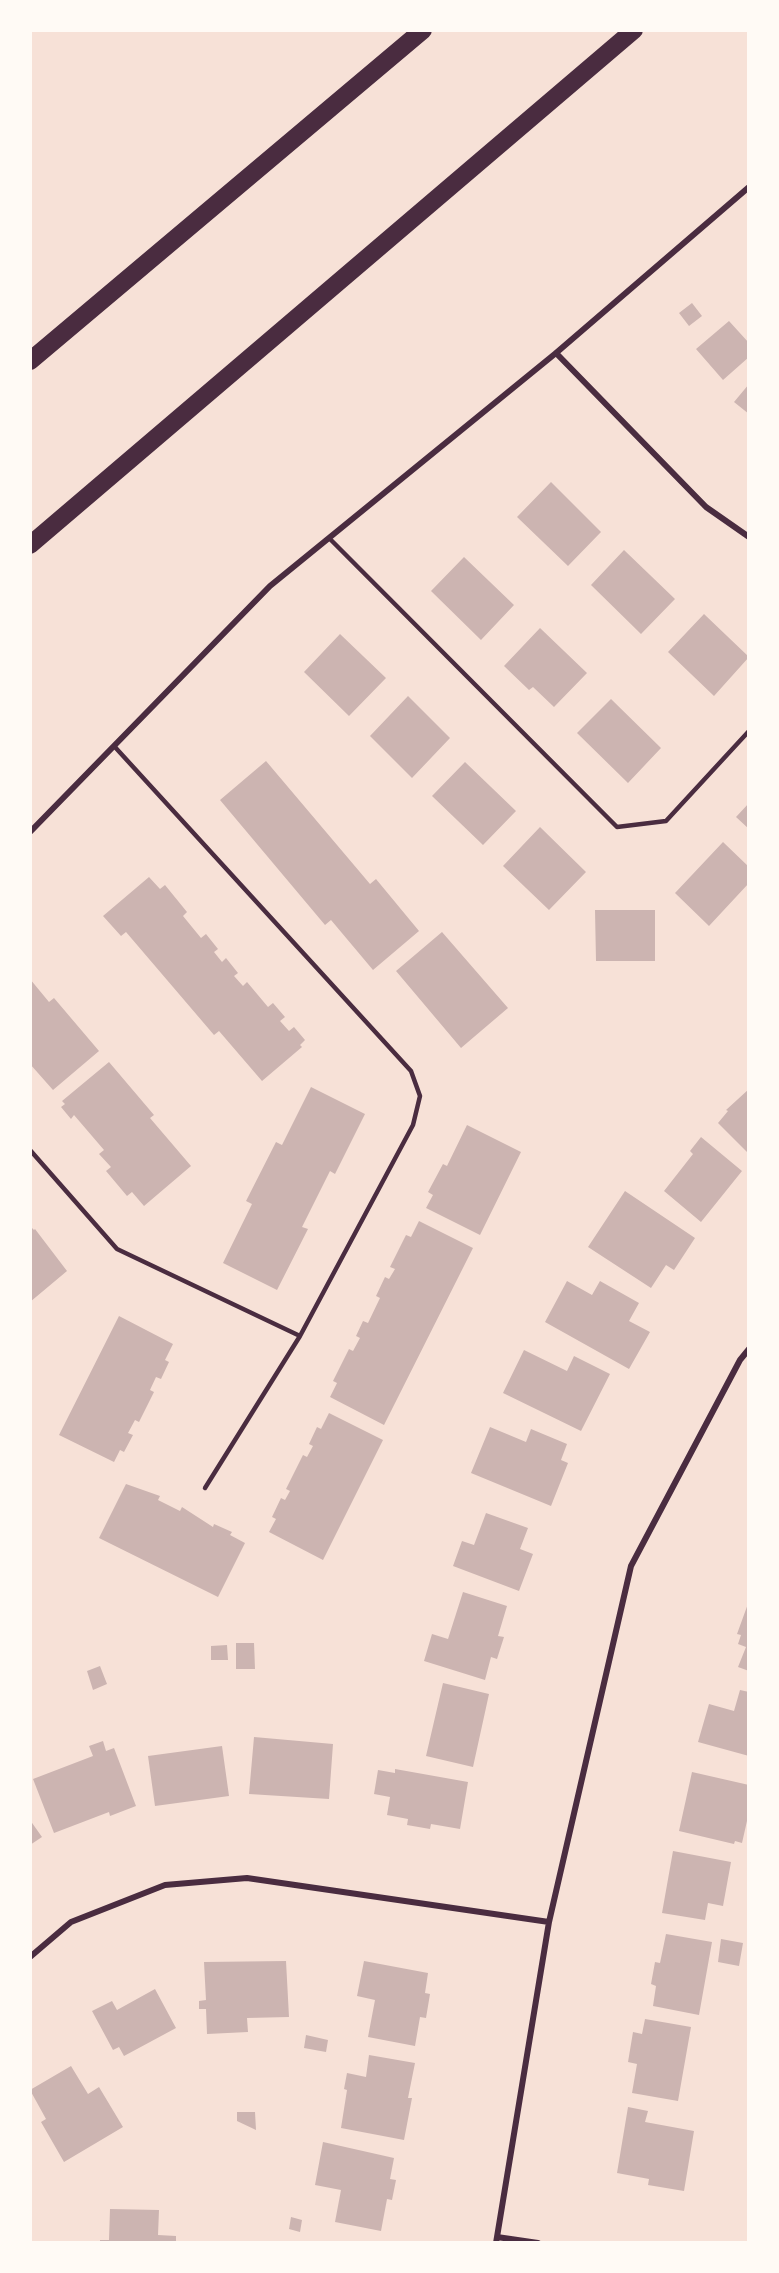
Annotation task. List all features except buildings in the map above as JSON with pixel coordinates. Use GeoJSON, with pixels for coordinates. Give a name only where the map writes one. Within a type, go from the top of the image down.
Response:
{"type":"FeatureCollection","features":[{"type":"Feature","properties":{"kind":"highway"},"geometry":{"type":"LineString","coordinates":[[30,361],[423,30]]}},
{"type":"Feature","properties":{"kind":"highway"},"geometry":{"type":"LineString","coordinates":[[30,545],[634,30]]}},
{"type":"Feature","properties":{"kind":"street"},"geometry":{"type":"LineString","coordinates":[[30,832],[270,586],[556,353],[749,187]]}},
{"type":"Feature","properties":{"kind":"street"},"geometry":{"type":"LineString","coordinates":[[556,353],[706,507],[749,537]]}},
{"type":"Feature","properties":{"kind":"street"},"geometry":{"type":"LineString","coordinates":[[538,2243],[497,2240],[549,1922],[631,1566],[740,1360],[749,1349]]}},
{"type":"Feature","properties":{"kind":"street"},"geometry":{"type":"LineString","coordinates":[[30,1957],[71,1922],[165,1885],[247,1878],[549,1922]]}},
{"type":"Feature","properties":{"kind":"lane"},"geometry":{"type":"LineString","coordinates":[[329,538],[617,827],[666,821],[749,731]]}},
{"type":"Feature","properties":{"kind":"lane"},"geometry":{"type":"LineString","coordinates":[[114,746],[411,1071],[420,1096],[413,1125],[300,1336],[205,1488]]}},
{"type":"Feature","properties":{"kind":"lane"},"geometry":{"type":"LineString","coordinates":[[30,1150],[117,1248],[300,1336]]}}]}
